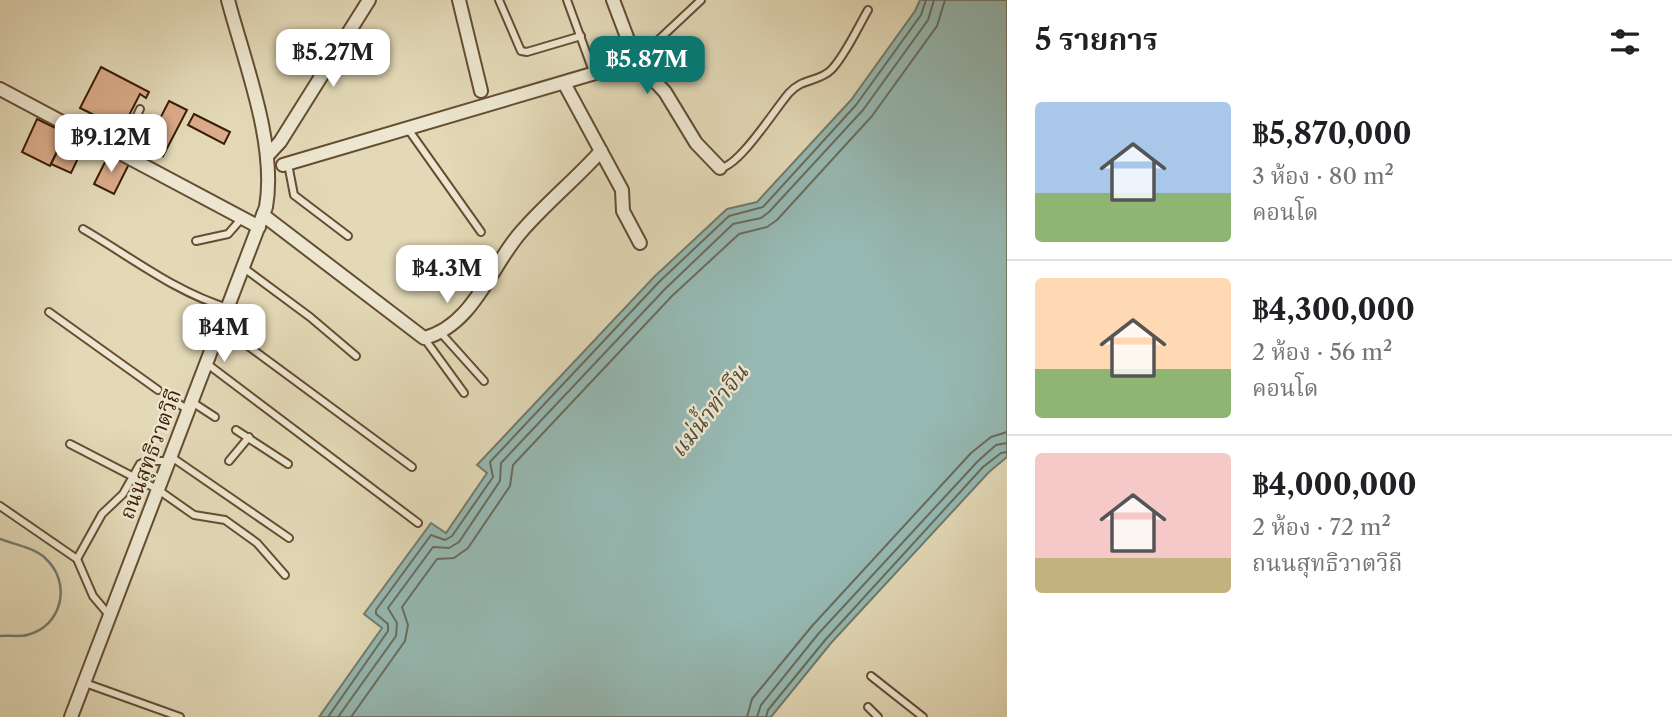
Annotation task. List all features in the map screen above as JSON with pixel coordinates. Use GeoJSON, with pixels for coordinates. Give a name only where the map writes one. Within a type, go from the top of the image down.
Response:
{"type":"FeatureCollection","features":[{"type":"Feature","properties":{"kind":"street","name":"ถนนสุทธิวาตวิถี"},"geometry":{"type":"LineString","coordinates":[[71,717],[244,268],[261,221],[268,191],[282,166],[267,156],[228,0]]}},
{"type":"Feature","properties":{"kind":"street"},"geometry":{"type":"LineString","coordinates":[[267,156],[280,142],[369,0]]}},
{"type":"Feature","properties":{"kind":"street"},"geometry":{"type":"LineString","coordinates":[[459,0],[483,97]]}},
{"type":"Feature","properties":{"kind":"street"},"geometry":{"type":"LineString","coordinates":[[613,0],[636,61],[665,92],[696,144],[720,168]]}},
{"type":"Feature","properties":{"kind":"street"},"geometry":{"type":"LineString","coordinates":[[280,142],[282,166],[408,129],[483,97],[564,83],[636,61]]}},
{"type":"Feature","properties":{"kind":"street"},"geometry":{"type":"LineString","coordinates":[[564,83],[622,190],[623,211],[640,243]]}},
{"type":"Feature","properties":{"kind":"street"},"geometry":{"type":"LineString","coordinates":[[0,89],[242,218],[261,221],[424,338],[440,332],[474,301],[519,234],[601,151]]}},
{"type":"Feature","properties":{"kind":"lane"},"geometry":{"type":"LineString","coordinates":[[499,0],[521,51],[527,52],[580,37]]}},
{"type":"Feature","properties":{"kind":"lane"},"geometry":{"type":"LineString","coordinates":[[567,0],[594,74]]}},
{"type":"Feature","properties":{"kind":"lane"},"geometry":{"type":"LineString","coordinates":[[636,61],[701,0]]}},
{"type":"Feature","properties":{"kind":"lane"},"geometry":{"type":"LineString","coordinates":[[720,168],[729,165],[740,154],[791,91],[802,82],[831,71],[868,10]]}},
{"type":"Feature","properties":{"kind":"lane"},"geometry":{"type":"LineString","coordinates":[[119,152],[140,109]]}},
{"type":"Feature","properties":{"kind":"lane"},"geometry":{"type":"LineString","coordinates":[[408,129],[481,232]]}},
{"type":"Feature","properties":{"kind":"lane"},"geometry":{"type":"LineString","coordinates":[[282,166],[294,195],[348,236]]}},
{"type":"Feature","properties":{"kind":"lane"},"geometry":{"type":"LineString","coordinates":[[196,241],[228,234],[242,218]]}},
{"type":"Feature","properties":{"kind":"lane"},"geometry":{"type":"LineString","coordinates":[[83,229],[179,289],[201,300],[229,308]]}},
{"type":"Feature","properties":{"kind":"lane"},"geometry":{"type":"LineString","coordinates":[[244,268],[310,317],[356,356]]}},
{"type":"Feature","properties":{"kind":"lane"},"geometry":{"type":"LineString","coordinates":[[49,312],[158,390]]}},
{"type":"Feature","properties":{"kind":"lane"},"geometry":{"type":"LineString","coordinates":[[221,326],[412,467]]}},
{"type":"Feature","properties":{"kind":"lane"},"geometry":{"type":"LineString","coordinates":[[440,332],[484,381]]}},
{"type":"Feature","properties":{"kind":"lane"},"geometry":{"type":"LineString","coordinates":[[424,338],[464,393]]}},
{"type":"Feature","properties":{"kind":"lane"},"geometry":{"type":"LineString","coordinates":[[206,363],[418,523]]}},
{"type":"Feature","properties":{"kind":"lane"},"geometry":{"type":"LineString","coordinates":[[173,400],[215,417]]}},
{"type":"Feature","properties":{"kind":"lane"},"geometry":{"type":"LineString","coordinates":[[236,430],[288,464]]}},
{"type":"Feature","properties":{"kind":"lane"},"geometry":{"type":"LineString","coordinates":[[229,461],[249,437]]}},
{"type":"Feature","properties":{"kind":"lane"},"geometry":{"type":"LineString","coordinates":[[70,444],[157,488],[194,515],[225,520],[257,543],[285,575]]}},
{"type":"Feature","properties":{"kind":"lane"},"geometry":{"type":"LineString","coordinates":[[77,559],[102,514],[123,494],[146,461],[169,458],[289,538]]}},
{"type":"Feature","properties":{"kind":"lane"},"geometry":{"type":"LineString","coordinates":[[0,506],[77,559],[93,596],[109,615]]}},
{"type":"Feature","properties":{"kind":"lane"},"geometry":{"type":"LineString","coordinates":[[871,676],[923,717]]}},
{"type":"Feature","properties":{"kind":"lane"},"geometry":{"type":"LineString","coordinates":[[83,683],[180,717]]}},
{"type":"Feature","properties":{"kind":"lane"},"geometry":{"type":"LineString","coordinates":[[868,707],[878,717]]}},
{"type":"Feature","properties":{"kind":"water","name":"แม่น้ำท่าจีน"},"geometry":{"type":"Polygon","coordinates":[[[920,0],[1007,0],[1007,457],[989,472],[831,643],[771,717],[319,717],[382,628],[364,614],[431,523],[446,533],[487,473],[477,465],[654,277],[727,209],[757,202],[851,100],[915,11],[920,0]]]}},
{"type":"Feature","properties":{"kind":"building"},"geometry":{"type":"Polygon","coordinates":[[[101,67],[149,92],[146,98],[140,94],[122,129],[80,108],[101,67]]]}},
{"type":"Feature","properties":{"kind":"building"},"geometry":{"type":"Polygon","coordinates":[[[169,101],[187,110],[163,156],[146,146],[169,101]]]}},
{"type":"Feature","properties":{"kind":"building"},"geometry":{"type":"Polygon","coordinates":[[[194,114],[230,132],[224,144],[188,125],[194,114]]]}},
{"type":"Feature","properties":{"kind":"building"},"geometry":{"type":"Polygon","coordinates":[[[37,119],[66,133],[50,166],[22,152],[37,119]]]}},
{"type":"Feature","properties":{"kind":"building"},"geometry":{"type":"Polygon","coordinates":[[[63,140],[82,150],[71,173],[51,164],[63,140]]]}},
{"type":"Feature","properties":{"kind":"building"},"geometry":{"type":"Polygon","coordinates":[[[109,154],[129,164],[114,194],[94,184],[109,154]]]}},
{"type":"Feature","properties":{"kind":"waterway"},"geometry":{"type":"LineString","coordinates":[[0,539],[30,549],[45,558],[59,579],[61,591],[56,613],[49,623],[24,636],[0,636]]}}]}
